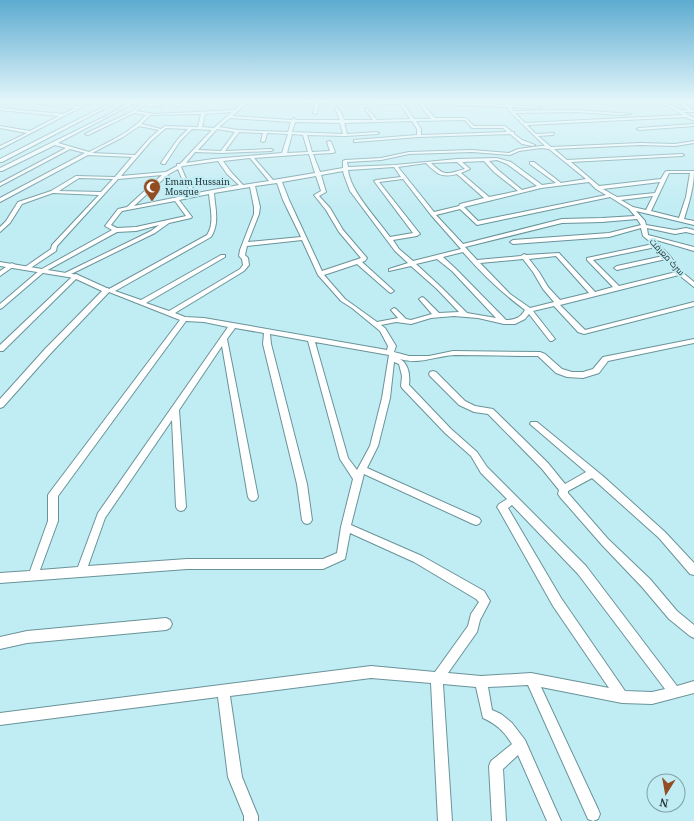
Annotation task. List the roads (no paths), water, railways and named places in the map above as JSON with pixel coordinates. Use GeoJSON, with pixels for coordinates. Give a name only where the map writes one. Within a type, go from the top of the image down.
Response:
{"type":"FeatureCollection","features":[{"type":"Feature","properties":{"kind":"street"},"geometry":{"type":"LineString","coordinates":[[0,148],[18,138]]}},
{"type":"Feature","properties":{"kind":"street"},"geometry":{"type":"LineString","coordinates":[[1,159],[43,138]]}},
{"type":"Feature","properties":{"kind":"street"},"geometry":{"type":"LineString","coordinates":[[0,170],[63,138]]}},
{"type":"Feature","properties":{"kind":"street"},"geometry":{"type":"LineString","coordinates":[[0,200],[102,147],[116,138]]}},
{"type":"Feature","properties":{"kind":"street"},"geometry":{"type":"LineString","coordinates":[[27,268],[54,250],[54,246],[103,194],[152,138]]}},
{"type":"Feature","properties":{"kind":"street"},"geometry":{"type":"LineString","coordinates":[[163,163],[181,138]]}},
{"type":"Feature","properties":{"kind":"street"},"geometry":{"type":"LineString","coordinates":[[128,209],[167,173],[179,166],[206,138]]}},
{"type":"Feature","properties":{"kind":"street"},"geometry":{"type":"LineString","coordinates":[[222,152],[232,138]]}},
{"type":"Feature","properties":{"kind":"street"},"geometry":{"type":"LineString","coordinates":[[284,152],[288,138]]}},
{"type":"Feature","properties":{"kind":"street"},"geometry":{"type":"LineString","coordinates":[[306,138],[324,192],[316,195],[328,209],[341,231],[364,258],[358,262],[320,274]]}},
{"type":"Feature","properties":{"kind":"street"},"geometry":{"type":"LineString","coordinates":[[351,138],[356,143],[398,138]]}},
{"type":"Feature","properties":{"kind":"street"},"geometry":{"type":"LineString","coordinates":[[517,138],[525,144],[550,148],[675,145],[693,140]]}},
{"type":"Feature","properties":{"kind":"street","name":"سرک معرفت"},"geometry":{"type":"LineString","coordinates":[[540,138],[598,188],[631,208],[643,222],[646,235],[668,257],[680,273],[694,284]]}},
{"type":"Feature","properties":{"kind":"street"},"geometry":{"type":"LineString","coordinates":[[194,151],[333,152],[329,142]]}},
{"type":"Feature","properties":{"kind":"street"},"geometry":{"type":"LineString","coordinates":[[54,143],[88,153],[136,156]]}},
{"type":"Feature","properties":{"kind":"street"},"geometry":{"type":"LineString","coordinates":[[596,146],[603,152]]}},
{"type":"Feature","properties":{"kind":"street"},"geometry":{"type":"LineString","coordinates":[[0,185],[70,147]]}},
{"type":"Feature","properties":{"kind":"street"},"geometry":{"type":"LineString","coordinates":[[464,314],[440,288],[412,264],[389,239],[352,190],[346,175],[346,161],[382,159],[409,153],[472,151],[510,154],[518,150],[541,147]]}},
{"type":"Feature","properties":{"kind":"street"},"geometry":{"type":"LineString","coordinates":[[179,166],[284,152]]}},
{"type":"Feature","properties":{"kind":"street"},"geometry":{"type":"LineString","coordinates":[[568,161],[682,155]]}},
{"type":"Feature","properties":{"kind":"street"},"geometry":{"type":"LineString","coordinates":[[251,157],[272,182]]}},
{"type":"Feature","properties":{"kind":"street"},"geometry":{"type":"LineString","coordinates":[[486,158],[490,166],[521,191]]}},
{"type":"Feature","properties":{"kind":"street"},"geometry":{"type":"LineString","coordinates":[[116,230],[108,226],[120,210],[242,186],[346,170],[486,158],[504,160],[541,187]]}},
{"type":"Feature","properties":{"kind":"street"},"geometry":{"type":"LineString","coordinates":[[1,159],[16,162]]}},
{"type":"Feature","properties":{"kind":"street"},"geometry":{"type":"LineString","coordinates":[[220,160],[229,173],[242,186]]}},
{"type":"Feature","properties":{"kind":"street"},"geometry":{"type":"LineString","coordinates":[[427,162],[443,176],[468,169],[457,160]]}},
{"type":"Feature","properties":{"kind":"street"},"geometry":{"type":"LineString","coordinates":[[532,163],[560,184]]}},
{"type":"Feature","properties":{"kind":"street"},"geometry":{"type":"LineString","coordinates":[[179,166],[185,181],[196,195]]}},
{"type":"Feature","properties":{"kind":"street"},"geometry":{"type":"LineString","coordinates":[[395,166],[463,248],[497,285],[529,310],[552,339]]}},
{"type":"Feature","properties":{"kind":"street"},"geometry":{"type":"LineString","coordinates":[[457,172],[488,200]]}},
{"type":"Feature","properties":{"kind":"street"},"geometry":{"type":"LineString","coordinates":[[648,212],[667,172],[694,172],[681,220]]}},
{"type":"Feature","properties":{"kind":"street"},"geometry":{"type":"LineString","coordinates":[[0,230],[8,222],[20,203],[52,192],[78,177],[117,178],[167,173]]}},
{"type":"Feature","properties":{"kind":"street"},"geometry":{"type":"LineString","coordinates":[[404,178],[376,182],[422,241]]}},
{"type":"Feature","properties":{"kind":"street"},"geometry":{"type":"LineString","coordinates":[[434,214],[461,207],[462,205],[521,191],[590,180]]}},
{"type":"Feature","properties":{"kind":"street"},"geometry":{"type":"LineString","coordinates":[[598,188],[664,180]]}},
{"type":"Feature","properties":{"kind":"street"},"geometry":{"type":"LineString","coordinates":[[0,578],[187,564],[324,564],[341,556],[346,527],[359,473],[374,446],[386,398],[392,346],[384,330],[343,300],[320,274],[286,200],[279,181]]}},
{"type":"Feature","properties":{"kind":"street"},"geometry":{"type":"LineString","coordinates":[[170,313],[242,270],[246,265],[245,258],[242,256],[242,250],[254,221],[257,208],[252,185]]}},
{"type":"Feature","properties":{"kind":"street"},"geometry":{"type":"LineString","coordinates":[[52,192],[103,194]]}},
{"type":"Feature","properties":{"kind":"street"},"geometry":{"type":"LineString","coordinates":[[0,405],[48,351],[109,291],[209,236],[212,232],[213,223],[211,192]]}},
{"type":"Feature","properties":{"kind":"street"},"geometry":{"type":"LineString","coordinates":[[617,199],[657,194]]}},
{"type":"Feature","properties":{"kind":"street"},"geometry":{"type":"LineString","coordinates":[[461,207],[477,223],[610,196]]}},
{"type":"Feature","properties":{"kind":"street"},"geometry":{"type":"LineString","coordinates":[[0,307],[42,271],[116,230],[136,229],[189,217],[177,200]]}},
{"type":"Feature","properties":{"kind":"street"},"geometry":{"type":"LineString","coordinates":[[631,208],[694,223]]}},
{"type":"Feature","properties":{"kind":"street"},"geometry":{"type":"LineString","coordinates":[[391,270],[562,220],[614,219],[638,216]]}},
{"type":"Feature","properties":{"kind":"street"},"geometry":{"type":"LineString","coordinates":[[67,274],[154,232],[166,223]]}},
{"type":"Feature","properties":{"kind":"street"},"geometry":{"type":"LineString","coordinates":[[513,242],[609,235],[643,226],[675,232],[686,230],[694,232]]}},
{"type":"Feature","properties":{"kind":"street"},"geometry":{"type":"LineString","coordinates":[[389,239],[416,235]]}},
{"type":"Feature","properties":{"kind":"street"},"geometry":{"type":"LineString","coordinates":[[646,235],[694,249]]}},
{"type":"Feature","properties":{"kind":"street"},"geometry":{"type":"LineString","coordinates":[[245,244],[303,238]]}},
{"type":"Feature","properties":{"kind":"street"},"geometry":{"type":"LineString","coordinates":[[618,289],[589,259],[657,245]]}},
{"type":"Feature","properties":{"kind":"street"},"geometry":{"type":"LineString","coordinates":[[476,262],[524,256],[557,254],[594,294]]}},
{"type":"Feature","properties":{"kind":"street"},"geometry":{"type":"LineString","coordinates":[[141,303],[223,256]]}},
{"type":"Feature","properties":{"kind":"street"},"geometry":{"type":"LineString","coordinates":[[438,256],[454,270],[505,322]]}},
{"type":"Feature","properties":{"kind":"street"},"geometry":{"type":"LineString","coordinates":[[524,256],[536,272],[545,288],[580,330],[584,332],[694,304]]}},
{"type":"Feature","properties":{"kind":"street"},"geometry":{"type":"LineString","coordinates":[[617,268],[668,257]]}},
{"type":"Feature","properties":{"kind":"street"},"geometry":{"type":"LineString","coordinates":[[358,262],[391,291]]}},
{"type":"Feature","properties":{"kind":"street"},"geometry":{"type":"LineString","coordinates":[[0,264],[76,276],[109,291],[184,319],[311,339],[409,360],[429,358],[452,353],[540,354],[560,372],[577,375],[590,374],[597,370],[602,361],[606,359],[694,341]]}},
{"type":"Feature","properties":{"kind":"street"},"geometry":{"type":"LineString","coordinates":[[0,274],[12,265]]}},
{"type":"Feature","properties":{"kind":"street"},"geometry":{"type":"LineString","coordinates":[[376,324],[396,320],[411,322],[437,315],[464,314],[505,322],[515,322],[523,318],[529,310],[680,273]]}},
{"type":"Feature","properties":{"kind":"street"},"geometry":{"type":"LineString","coordinates":[[0,349],[76,276]]}},
{"type":"Feature","properties":{"kind":"street"},"geometry":{"type":"LineString","coordinates":[[422,299],[437,315]]}},
{"type":"Feature","properties":{"kind":"street"},"geometry":{"type":"LineString","coordinates":[[394,310],[404,321]]}},
{"type":"Feature","properties":{"kind":"street"},"geometry":{"type":"LineString","coordinates":[[33,576],[53,521],[53,495],[184,319]]}},
{"type":"Feature","properties":{"kind":"street"},"geometry":{"type":"LineString","coordinates":[[82,572],[101,516],[233,326]]}},
{"type":"Feature","properties":{"kind":"street"},"geometry":{"type":"LineString","coordinates":[[267,331],[267,344],[302,484],[307,520]]}},
{"type":"Feature","properties":{"kind":"street"},"geometry":{"type":"LineString","coordinates":[[224,339],[253,497]]}},
{"type":"Feature","properties":{"kind":"street"},"geometry":{"type":"LineString","coordinates":[[311,339],[344,459],[359,473],[476,521]]}},
{"type":"Feature","properties":{"kind":"street"},"geometry":{"type":"LineString","coordinates":[[391,355],[402,363],[406,376],[405,386],[448,431],[474,454],[484,470],[582,570],[675,693]]}},
{"type":"Feature","properties":{"kind":"street"},"geometry":{"type":"LineString","coordinates":[[433,374],[445,384],[462,403],[474,409],[490,411],[545,466],[564,489],[563,494],[605,542],[646,583],[673,615],[694,632]]}},
{"type":"Feature","properties":{"kind":"street"},"geometry":{"type":"LineString","coordinates":[[175,410],[181,506]]}},
{"type":"Feature","properties":{"kind":"street"},"geometry":{"type":"LineString","coordinates":[[534,424],[662,535],[694,570]]}},
{"type":"Feature","properties":{"kind":"street"},"geometry":{"type":"LineString","coordinates":[[564,489],[592,473]]}},
{"type":"Feature","properties":{"kind":"street"},"geometry":{"type":"LineString","coordinates":[[513,500],[502,507],[557,602],[622,697]]}},
{"type":"Feature","properties":{"kind":"street"},"geometry":{"type":"LineString","coordinates":[[346,527],[418,559],[480,595],[485,601],[475,618],[473,628],[437,679],[445,821]]}},
{"type":"Feature","properties":{"kind":"street"},"geometry":{"type":"LineString","coordinates":[[0,643],[27,637],[166,624]]}},
{"type":"Feature","properties":{"kind":"street"},"geometry":{"type":"LineString","coordinates":[[0,719],[372,672],[481,682],[531,679],[622,697],[652,698],[694,687]]}},
{"type":"Feature","properties":{"kind":"street"},"geometry":{"type":"LineString","coordinates":[[531,679],[593,814]]}},
{"type":"Feature","properties":{"kind":"street"},"geometry":{"type":"LineString","coordinates":[[481,682],[487,714],[497,718],[508,727],[520,745],[554,821]]}},
{"type":"Feature","properties":{"kind":"street"},"geometry":{"type":"LineString","coordinates":[[223,691],[235,777],[251,816],[251,821]]}},
{"type":"Feature","properties":{"kind":"street"},"geometry":{"type":"LineString","coordinates":[[499,821],[496,766],[520,745]]}},
{"type":"Feature","properties":{"kind":"place","name":"Emam Hussain Mosque"},"geometry":{"type":"Point","coordinates":[152,202]}}]}
